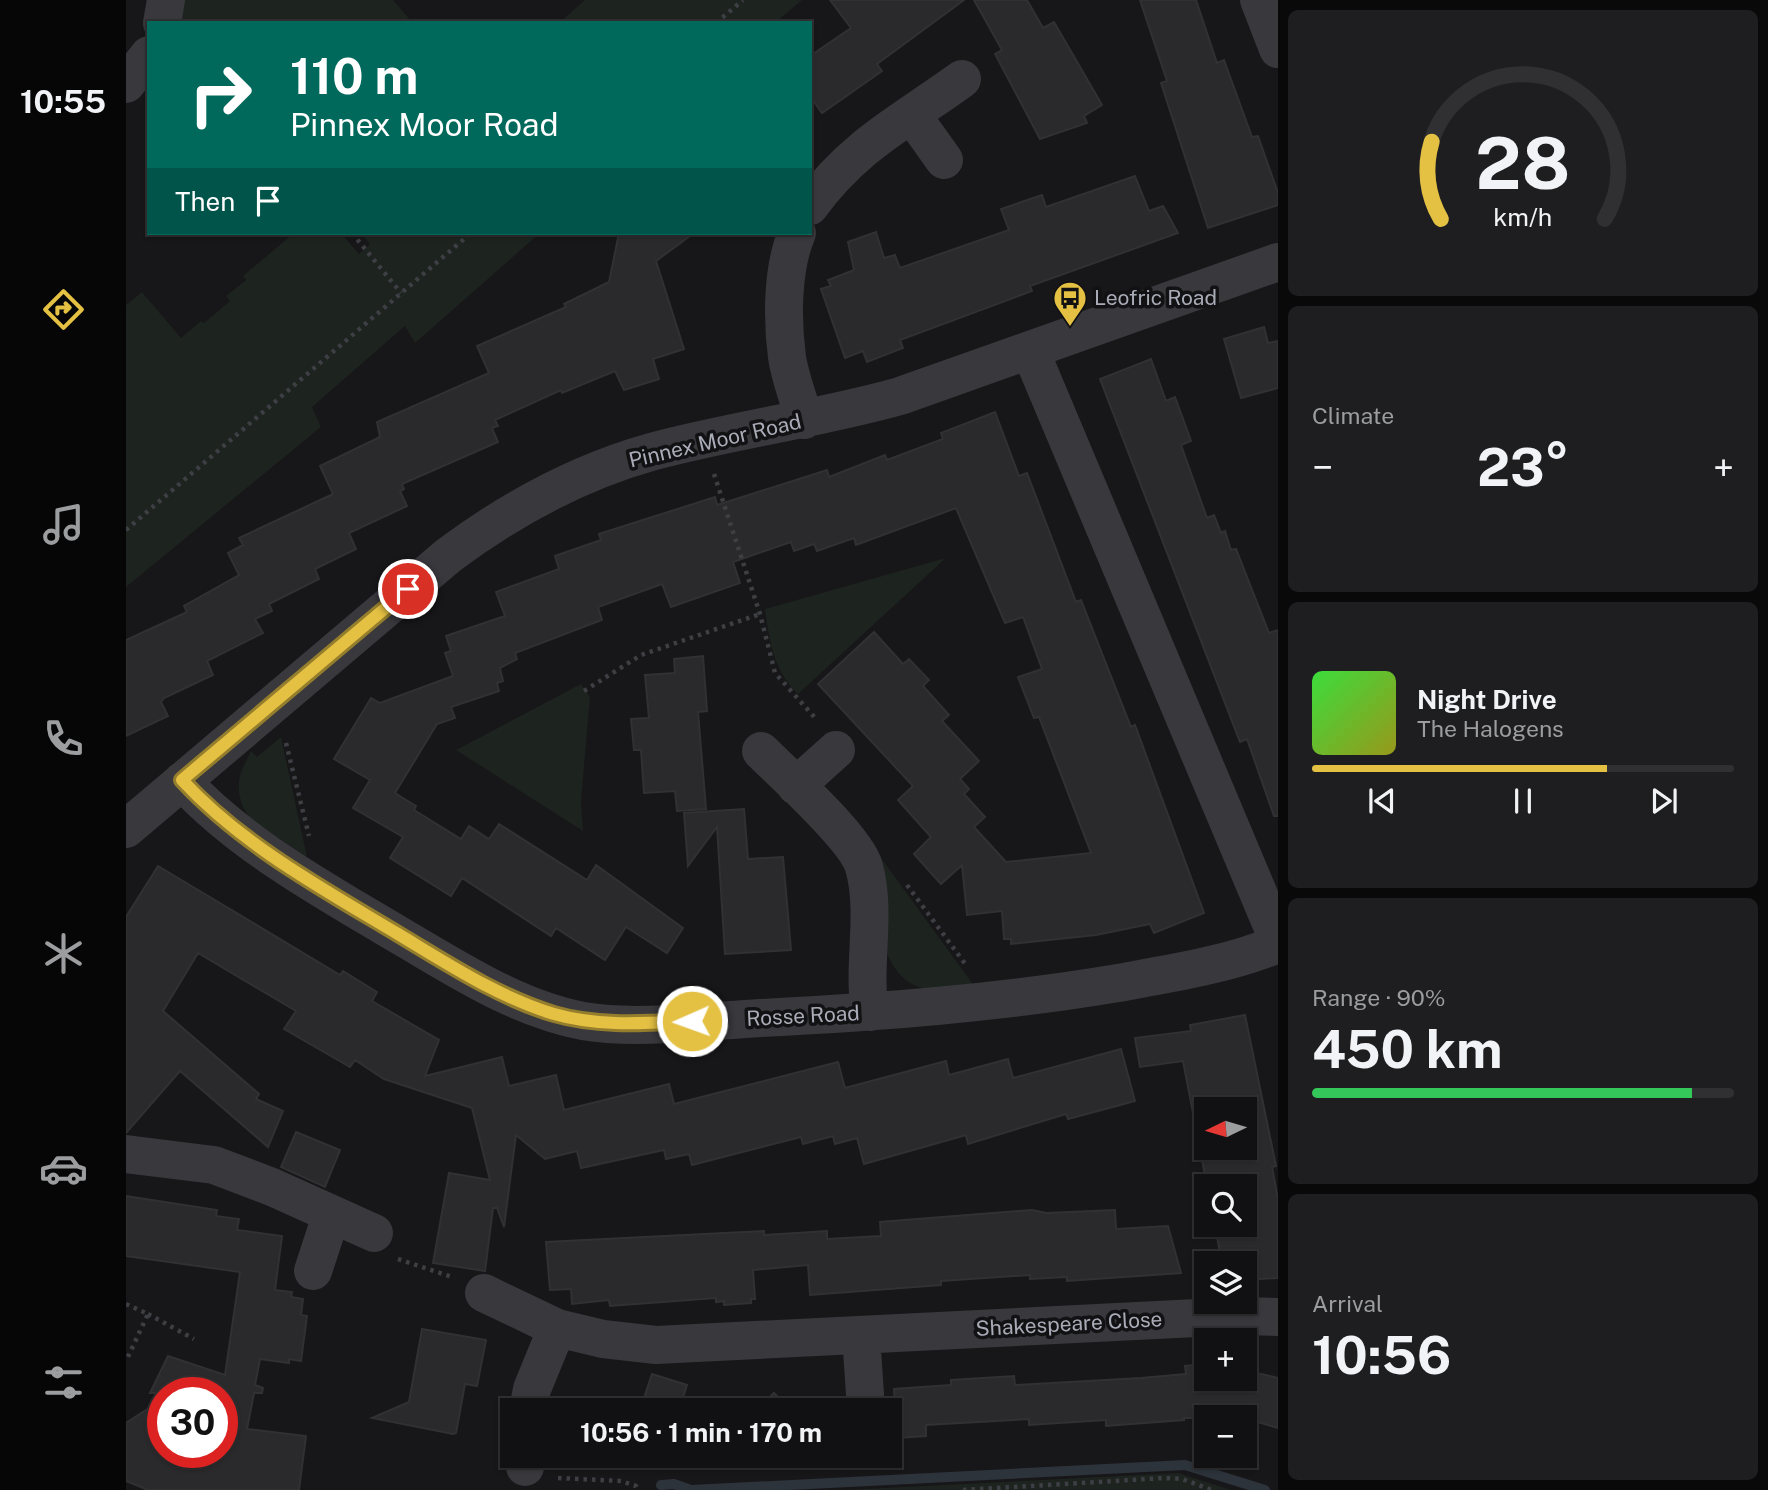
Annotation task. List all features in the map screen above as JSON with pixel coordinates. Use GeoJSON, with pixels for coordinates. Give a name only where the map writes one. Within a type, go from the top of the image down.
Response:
{"type":"FeatureCollection","features":[{"type":"Feature","properties":{"kind":"street"},"geometry":{"type":"LineString","coordinates":[[162,21],[166,0]]}},
{"type":"Feature","properties":{"kind":"street"},"geometry":{"type":"LineString","coordinates":[[1259,0],[1278,49]]}},
{"type":"Feature","properties":{"kind":"street"},"geometry":{"type":"LineString","coordinates":[[126,85],[147,58]]}},
{"type":"Feature","properties":{"kind":"street"},"geometry":{"type":"LineString","coordinates":[[812,203],[832,175],[862,147],[962,79]]}},
{"type":"Feature","properties":{"kind":"street"},"geometry":{"type":"LineString","coordinates":[[912,115],[944,160]]}},
{"type":"Feature","properties":{"kind":"street"},"geometry":{"type":"LineString","coordinates":[[796,235],[792,245],[786,289],[787,358],[804,420]]}},
{"type":"Feature","properties":{"kind":"street","name":"Pinnex Moor Road"},"geometry":{"type":"LineString","coordinates":[[126,829],[449,555],[500,517],[593,472],[650,453],[900,396],[1278,262]]}},
{"type":"Feature","properties":{"kind":"street"},"geometry":{"type":"LineString","coordinates":[[1030,349],[1278,942]]}},
{"type":"Feature","properties":{"kind":"street"},"geometry":{"type":"LineString","coordinates":[[796,786],[836,750]]}},
{"type":"Feature","properties":{"kind":"street"},"geometry":{"type":"LineString","coordinates":[[761,751],[839,831],[864,865],[869,903],[867,994],[870,1012]]}},
{"type":"Feature","properties":{"kind":"street","name":"Rosse Road"},"geometry":{"type":"LineString","coordinates":[[182,780],[224,823],[305,877],[474,979],[521,1002],[586,1021],[665,1023],[870,1012],[1038,997],[1238,959],[1278,942]]}},
{"type":"Feature","properties":{"kind":"street"},"geometry":{"type":"LineString","coordinates":[[126,1154],[214,1165],[272,1187],[331,1216],[374,1233]]}},
{"type":"Feature","properties":{"kind":"street"},"geometry":{"type":"LineString","coordinates":[[313,1271],[331,1216]]}},
{"type":"Feature","properties":{"kind":"street","name":"Shakespeare Close"},"geometry":{"type":"LineString","coordinates":[[484,1293],[557,1328],[603,1339],[656,1345],[1237,1316],[1278,1317]]}},
{"type":"Feature","properties":{"kind":"street"},"geometry":{"type":"LineString","coordinates":[[530,1398],[557,1328]]}},
{"type":"Feature","properties":{"kind":"street"},"geometry":{"type":"LineString","coordinates":[[861,1335],[865,1394]]}},
{"type":"Feature","properties":{"kind":"path"},"geometry":{"type":"LineString","coordinates":[[718,21],[743,0]]}},
{"type":"Feature","properties":{"kind":"path"},"geometry":{"type":"LineString","coordinates":[[354,235],[401,293]]}},
{"type":"Feature","properties":{"kind":"path"},"geometry":{"type":"LineString","coordinates":[[126,530],[469,235]]}},
{"type":"Feature","properties":{"kind":"path"},"geometry":{"type":"LineString","coordinates":[[702,440],[760,614],[775,674],[792,696],[837,739],[836,750]]}},
{"type":"Feature","properties":{"kind":"path"},"geometry":{"type":"LineString","coordinates":[[584,691],[641,655],[760,614]]}},
{"type":"Feature","properties":{"kind":"path"},"geometry":{"type":"LineString","coordinates":[[266,709],[283,732],[313,855],[305,877]]}},
{"type":"Feature","properties":{"kind":"path"},"geometry":{"type":"LineString","coordinates":[[905,884],[981,984],[988,1002]]}},
{"type":"Feature","properties":{"kind":"path"},"geometry":{"type":"LineString","coordinates":[[374,1233],[370,1247],[449,1274],[475,1296],[484,1293]]}},
{"type":"Feature","properties":{"kind":"path"},"geometry":{"type":"LineString","coordinates":[[126,1304],[194,1339]]}},
{"type":"Feature","properties":{"kind":"path"},"geometry":{"type":"LineString","coordinates":[[126,1361],[148,1314]]}},
{"type":"Feature","properties":{"kind":"path"},"geometry":{"type":"LineString","coordinates":[[546,1468],[553,1478],[621,1481],[636,1486],[638,1490]]}},
{"type":"Feature","properties":{"kind":"path"},"geometry":{"type":"LineString","coordinates":[[963,1490],[1164,1478],[1182,1479],[1212,1490]]}},
{"type":"Feature","properties":{"kind":"shaded area"},"geometry":{"type":"Polygon","coordinates":[[[184,0],[393,0],[411,21],[181,21],[184,0]]]}},
{"type":"Feature","properties":{"kind":"shaded area"},"geometry":{"type":"Polygon","coordinates":[[[585,0],[802,0],[777,21],[561,21],[585,0]]]}},
{"type":"Feature","properties":{"kind":"shaded area"},"geometry":{"type":"Polygon","coordinates":[[[292,235],[343,235],[359,254],[370,244],[362,235],[538,235],[415,343],[405,326],[312,407],[321,427],[126,587],[126,305],[142,292],[181,338],[230,301],[226,296],[246,280],[243,276],[292,235]]]}},
{"type":"Feature","properties":{"kind":"shaded area"},"geometry":{"type":"Polygon","coordinates":[[[946,558],[798,694],[783,676],[774,655],[765,609],[946,558]]]}},
{"type":"Feature","properties":{"kind":"shaded area"},"geometry":{"type":"Polygon","coordinates":[[[581,684],[590,697],[581,801],[583,831],[456,750],[581,684]]]}},
{"type":"Feature","properties":{"kind":"shaded area"},"geometry":{"type":"Polygon","coordinates":[[[281,737],[307,857],[260,828],[244,808],[240,796],[239,781],[251,751],[257,757],[281,737]]]}},
{"type":"Feature","properties":{"kind":"shaded area"},"geometry":{"type":"Polygon","coordinates":[[[873,847],[975,987],[926,989],[908,982],[895,968],[886,951],[880,930],[873,847]]]}},
{"type":"Feature","properties":{"kind":"shaded area"},"geometry":{"type":"Polygon","coordinates":[[[1178,1473],[1231,1490],[844,1490],[1178,1473]]]}},
{"type":"Feature","properties":{"kind":"building"},"geometry":{"type":"Polygon","coordinates":[[[830,0],[964,0],[877,64],[882,71],[822,113],[812,99],[812,55],[851,28],[830,0]]]}},
{"type":"Feature","properties":{"kind":"building"},"geometry":{"type":"Polygon","coordinates":[[[974,0],[1027,0],[1043,28],[1054,22],[1102,105],[1084,116],[1087,123],[1040,139],[995,54],[1002,50],[974,0]]]}},
{"type":"Feature","properties":{"kind":"building"},"geometry":{"type":"Polygon","coordinates":[[[1140,0],[1196,0],[1217,63],[1224,60],[1252,137],[1258,136],[1278,193],[1278,205],[1208,228],[1161,83],[1167,81],[1140,0]]]}},
{"type":"Feature","properties":{"kind":"building"},"geometry":{"type":"Polygon","coordinates":[[[1135,176],[1149,211],[1163,206],[1178,233],[1030,286],[1032,291],[900,340],[903,348],[867,362],[863,351],[845,358],[821,289],[831,286],[828,280],[854,270],[848,242],[876,232],[884,258],[895,255],[900,268],[1009,230],[1001,209],[1042,195],[1046,207],[1135,176]]]}},
{"type":"Feature","properties":{"kind":"building"},"geometry":{"type":"Polygon","coordinates":[[[619,235],[691,235],[656,261],[684,349],[653,359],[659,379],[624,390],[615,371],[562,393],[561,390],[495,420],[498,426],[492,428],[498,442],[402,484],[404,489],[400,491],[407,506],[349,533],[356,549],[315,569],[319,579],[269,604],[272,611],[255,619],[263,633],[207,661],[213,675],[164,698],[161,702],[168,716],[126,736],[126,640],[187,612],[184,606],[239,575],[228,553],[243,545],[239,538],[333,494],[320,466],[380,437],[377,422],[489,373],[477,346],[566,307],[564,304],[609,282],[619,235]]]}},
{"type":"Feature","properties":{"kind":"building"},"geometry":{"type":"Polygon","coordinates":[[[1264,327],[1268,343],[1278,341],[1278,388],[1241,398],[1224,339],[1264,327]]]}},
{"type":"Feature","properties":{"kind":"building"},"geometry":{"type":"Polygon","coordinates":[[[1151,359],[1166,401],[1175,397],[1191,441],[1181,445],[1207,518],[1214,515],[1221,533],[1225,531],[1231,550],[1236,549],[1269,633],[1278,630],[1278,816],[1274,816],[1247,739],[1240,742],[1100,379],[1151,359]]]}},
{"type":"Feature","properties":{"kind":"building"},"geometry":{"type":"Polygon","coordinates":[[[995,412],[1019,476],[1027,473],[1076,602],[1081,600],[1131,727],[1135,725],[1204,913],[1154,933],[1150,924],[1096,935],[1011,944],[1011,939],[1004,939],[1002,911],[967,915],[962,865],[941,884],[914,854],[931,837],[898,800],[913,786],[818,684],[874,632],[903,664],[909,659],[929,680],[923,686],[949,715],[942,721],[979,761],[960,779],[969,789],[964,794],[985,817],[974,827],[1006,862],[1091,853],[1039,717],[1034,718],[1018,677],[1042,669],[1023,617],[1005,623],[956,508],[856,545],[854,538],[817,551],[814,544],[794,551],[791,542],[733,562],[740,583],[671,607],[662,584],[598,607],[602,620],[515,653],[517,659],[500,668],[503,681],[497,683],[499,691],[451,707],[455,718],[437,724],[395,793],[416,806],[414,810],[461,839],[469,826],[489,839],[499,824],[587,880],[596,865],[683,928],[667,953],[626,927],[605,960],[556,928],[551,936],[462,878],[451,896],[390,858],[403,837],[353,808],[370,780],[334,759],[371,698],[380,703],[453,676],[445,653],[451,651],[446,636],[505,616],[496,592],[559,569],[555,556],[601,540],[599,534],[715,497],[717,505],[827,470],[829,477],[885,455],[887,460],[943,439],[941,433],[995,412]]]}},
{"type":"Feature","properties":{"kind":"building"},"geometry":{"type":"Polygon","coordinates":[[[703,656],[707,711],[698,712],[706,809],[677,811],[675,791],[644,793],[641,750],[634,750],[631,719],[649,718],[645,675],[675,673],[674,659],[703,656]]]}},
{"type":"Feature","properties":{"kind":"building"},"geometry":{"type":"Polygon","coordinates":[[[744,809],[748,859],[783,857],[791,950],[725,954],[717,827],[688,866],[684,813],[744,809]]]}},
{"type":"Feature","properties":{"kind":"building"},"geometry":{"type":"Polygon","coordinates":[[[158,866],[340,975],[343,971],[377,992],[372,1001],[439,1040],[425,1076],[502,1057],[509,1086],[556,1075],[564,1110],[669,1084],[674,1104],[838,1062],[845,1088],[946,1061],[949,1075],[1008,1059],[1013,1078],[1121,1049],[1135,1101],[1068,1119],[1066,1114],[968,1144],[966,1135],[864,1164],[857,1138],[835,1144],[833,1136],[803,1144],[801,1137],[692,1165],[689,1154],[666,1159],[664,1150],[581,1168],[577,1151],[545,1159],[516,1135],[504,1227],[497,1208],[493,1208],[485,1271],[433,1263],[449,1173],[490,1180],[472,1108],[384,1079],[355,1060],[350,1067],[284,1029],[296,1011],[198,953],[163,1011],[259,1094],[256,1099],[283,1111],[268,1147],[180,1071],[126,1133],[126,917],[158,866]]]}},
{"type":"Feature","properties":{"kind":"building"},"geometry":{"type":"Polygon","coordinates":[[[1245,1015],[1276,1166],[1272,1167],[1278,1200],[1278,1278],[1257,1279],[1257,1251],[1220,1251],[1217,1237],[1257,1237],[1257,1174],[1205,1174],[1202,1160],[1257,1160],[1257,1097],[1194,1097],[1194,1118],[1183,1061],[1140,1067],[1135,1038],[1191,1031],[1190,1025],[1245,1015]]]}},
{"type":"Feature","properties":{"kind":"building"},"geometry":{"type":"Polygon","coordinates":[[[296,1132],[340,1150],[325,1187],[281,1167],[296,1132]]]}},
{"type":"Feature","properties":{"kind":"building"},"geometry":{"type":"Polygon","coordinates":[[[126,1196],[217,1210],[216,1216],[239,1219],[237,1230],[282,1236],[275,1290],[292,1292],[291,1297],[303,1299],[301,1315],[307,1316],[301,1361],[289,1359],[289,1363],[260,1359],[255,1385],[263,1388],[262,1393],[254,1393],[247,1429],[306,1436],[299,1490],[148,1490],[126,1481],[126,1423],[147,1409],[147,1468],[238,1468],[238,1377],[158,1377],[168,1356],[225,1375],[240,1272],[126,1256],[126,1196]]]}},
{"type":"Feature","properties":{"kind":"building"},"geometry":{"type":"Polygon","coordinates":[[[1032,1210],[1046,1213],[1115,1210],[1116,1229],[1168,1226],[1181,1273],[1067,1281],[1067,1277],[1030,1279],[1030,1275],[810,1295],[808,1265],[753,1270],[755,1299],[751,1299],[751,1303],[724,1305],[724,1301],[716,1302],[716,1298],[610,1306],[609,1300],[572,1304],[571,1289],[550,1290],[546,1242],[764,1231],[764,1235],[827,1231],[827,1239],[881,1236],[880,1222],[1032,1210]]]}},
{"type":"Feature","properties":{"kind":"building"},"geometry":{"type":"Polygon","coordinates":[[[422,1329],[486,1340],[477,1386],[465,1384],[456,1433],[453,1434],[372,1418],[409,1402],[422,1329]]]}},
{"type":"Feature","properties":{"kind":"building"},"geometry":{"type":"Polygon","coordinates":[[[1194,1365],[1194,1391],[1257,1391],[1257,1373],[1278,1378],[1278,1428],[1257,1422],[1257,1405],[1194,1405],[1194,1418],[1184,1420],[1106,1426],[1106,1420],[1029,1425],[1029,1419],[926,1425],[926,1436],[902,1438],[902,1398],[895,1398],[894,1389],[951,1385],[951,1380],[1014,1376],[1015,1385],[1141,1378],[1186,1374],[1185,1366],[1194,1365]]]}},
{"type":"Feature","properties":{"kind":"building"},"geometry":{"type":"Polygon","coordinates":[[[652,1374],[687,1385],[683,1398],[644,1398],[652,1374]]]}},
{"type":"Feature","properties":{"kind":"waterway"},"geometry":{"type":"LineString","coordinates":[[661,1485],[674,1484],[691,1490],[1185,1465],[1265,1490]]}},
{"type":"Feature","properties":{"kind":"place","name":"Leofric Road"},"geometry":{"type":"Point","coordinates":[1070,328]}},
{"type":"Feature","properties":{"kind":"route"},"geometry":{"type":"LineString","coordinates":[[408,589],[182,780],[224,823],[305,877],[474,979],[521,1002],[554,1014],[586,1021],[692,1021]]}}]}
